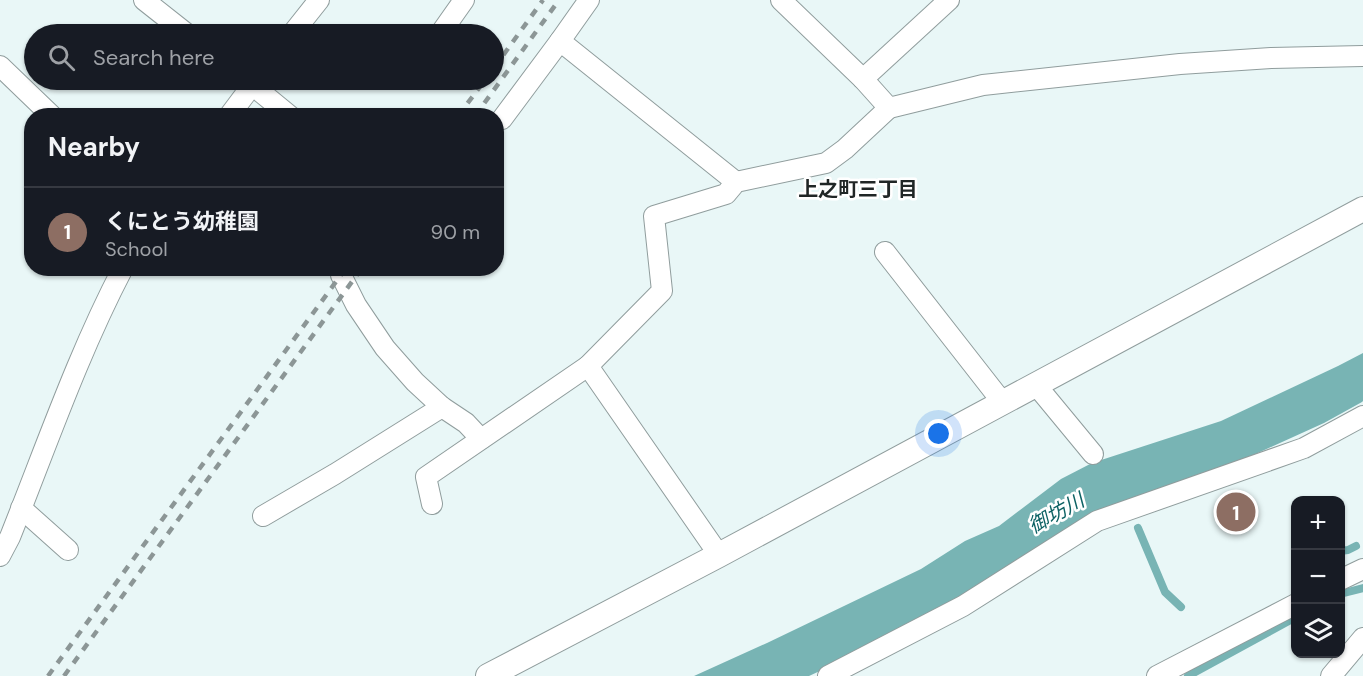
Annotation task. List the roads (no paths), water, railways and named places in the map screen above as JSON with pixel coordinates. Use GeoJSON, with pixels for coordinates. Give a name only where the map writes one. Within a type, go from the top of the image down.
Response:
{"type":"FeatureCollection","features":[{"type":"Feature","properties":{"kind":"street"},"geometry":{"type":"LineString","coordinates":[[144,0],[175,24]]}},
{"type":"Feature","properties":{"kind":"street"},"geometry":{"type":"LineString","coordinates":[[300,24],[319,0]]}},
{"type":"Feature","properties":{"kind":"street"},"geometry":{"type":"LineString","coordinates":[[447,24],[464,0]]}},
{"type":"Feature","properties":{"kind":"street"},"geometry":{"type":"LineString","coordinates":[[504,116],[589,0]]}},
{"type":"Feature","properties":{"kind":"street"},"geometry":{"type":"LineString","coordinates":[[781,0],[863,79],[889,108]]}},
{"type":"Feature","properties":{"kind":"street"},"geometry":{"type":"LineString","coordinates":[[863,79],[949,0]]}},
{"type":"Feature","properties":{"kind":"street"},"geometry":{"type":"LineString","coordinates":[[560,41],[736,182]]}},
{"type":"Feature","properties":{"kind":"street"},"geometry":{"type":"LineString","coordinates":[[432,504],[426,477],[588,366],[662,291],[654,216],[726,194],[736,182],[826,163],[845,149],[889,108],[983,85],[1179,64],[1271,58],[1363,56]]}},
{"type":"Feature","properties":{"kind":"street"},"geometry":{"type":"LineString","coordinates":[[0,66],[24,89]]}},
{"type":"Feature","properties":{"kind":"street"},"geometry":{"type":"LineString","coordinates":[[25,90],[44,108]]}},
{"type":"Feature","properties":{"kind":"street"},"geometry":{"type":"LineString","coordinates":[[234,108],[246,90]]}},
{"type":"Feature","properties":{"kind":"street"},"geometry":{"type":"LineString","coordinates":[[262,90],[281,108]]}},
{"type":"Feature","properties":{"kind":"street"},"geometry":{"type":"LineString","coordinates":[[488,676],[719,555],[1363,209]]}},
{"type":"Feature","properties":{"kind":"street"},"geometry":{"type":"LineString","coordinates":[[885,252],[1003,403]]}},
{"type":"Feature","properties":{"kind":"street"},"geometry":{"type":"LineString","coordinates":[[0,556],[10,537],[83,355],[119,276]]}},
{"type":"Feature","properties":{"kind":"street"},"geometry":{"type":"LineString","coordinates":[[342,276],[356,305],[385,348],[415,382],[442,407],[466,423],[481,439]]}},
{"type":"Feature","properties":{"kind":"street"},"geometry":{"type":"LineString","coordinates":[[588,366],[719,555]]}},
{"type":"Feature","properties":{"kind":"street"},"geometry":{"type":"LineString","coordinates":[[1036,385],[1093,454]]}},
{"type":"Feature","properties":{"kind":"street"},"geometry":{"type":"LineString","coordinates":[[262,516],[335,474],[442,407]]}},
{"type":"Feature","properties":{"kind":"street"},"geometry":{"type":"LineString","coordinates":[[828,676],[963,606],[1097,521],[1304,448],[1363,416]]}},
{"type":"Feature","properties":{"kind":"street"},"geometry":{"type":"LineString","coordinates":[[21,508],[68,550]]}},
{"type":"Feature","properties":{"kind":"street"},"geometry":{"type":"LineString","coordinates":[[1345,578],[1363,569]]}},
{"type":"Feature","properties":{"kind":"street"},"geometry":{"type":"LineString","coordinates":[[1158,676],[1294,604]]}},
{"type":"Feature","properties":{"kind":"street"},"geometry":{"type":"LineString","coordinates":[[1331,676],[1363,638]]}},
{"type":"Feature","properties":{"kind":"water","name":"御坊川"},"geometry":{"type":"Polygon","coordinates":[[[1363,353],[1362,402],[1324,423],[1238,462],[1144,498],[911,629],[809,676],[694,676],[921,569],[965,541],[999,526],[1061,479],[1092,463],[1221,421],[1363,353]]]}},
{"type":"Feature","properties":{"kind":"waterway"},"geometry":{"type":"LineString","coordinates":[[1138,528],[1165,592],[1181,607]]}},
{"type":"Feature","properties":{"kind":"waterway"},"geometry":{"type":"LineString","coordinates":[[1345,550],[1356,546]]}},
{"type":"Feature","properties":{"kind":"waterway"},"geometry":{"type":"LineString","coordinates":[[1345,593],[1363,588]]}},
{"type":"Feature","properties":{"kind":"waterway"},"geometry":{"type":"LineString","coordinates":[[1188,676],[1291,620]]}},
{"type":"Feature","properties":{"kind":"railway"},"geometry":{"type":"LineString","coordinates":[[504,54],[543,0]]}},
{"type":"Feature","properties":{"kind":"railway"},"geometry":{"type":"LineString","coordinates":[[504,76],[559,0]]}},
{"type":"Feature","properties":{"kind":"railway"},"geometry":{"type":"LineString","coordinates":[[464,108],[478,90]]}},
{"type":"Feature","properties":{"kind":"railway"},"geometry":{"type":"LineString","coordinates":[[481,108],[494,90]]}},
{"type":"Feature","properties":{"kind":"railway"},"geometry":{"type":"LineString","coordinates":[[48,676],[340,276]]}},
{"type":"Feature","properties":{"kind":"railway"},"geometry":{"type":"LineString","coordinates":[[64,676],[356,276]]}},
{"type":"Feature","properties":{"kind":"place","name":"くにとう幼稚園"},"geometry":{"type":"Point","coordinates":[1236,512]}},
{"type":"Feature","properties":{"kind":"district","name":"上之町三丁目"},"geometry":{"type":"Point","coordinates":[858,189]}}]}
